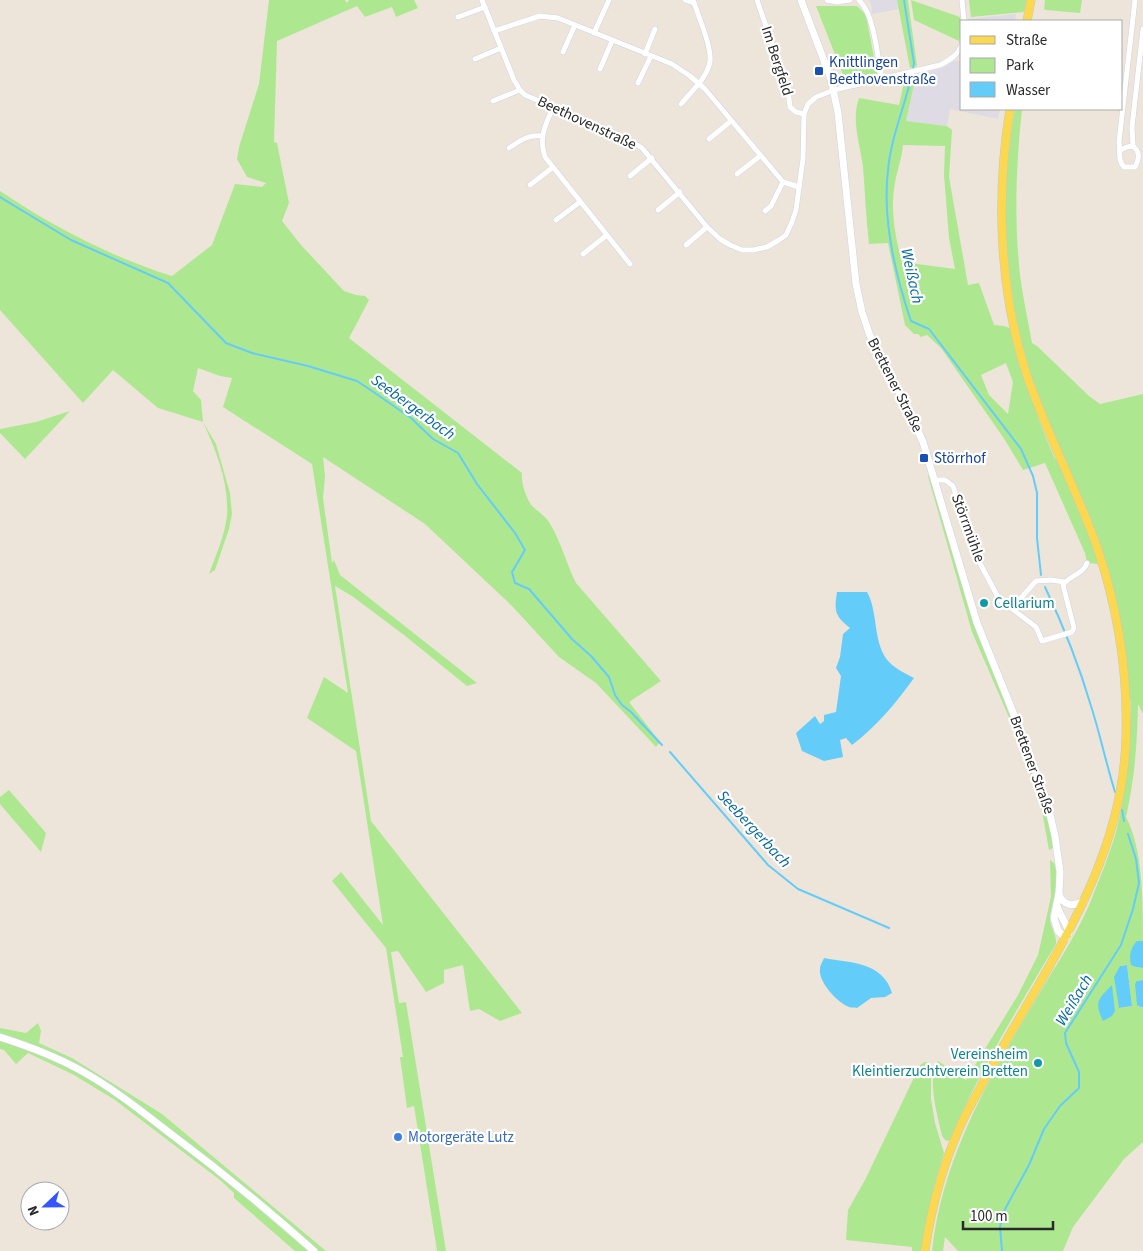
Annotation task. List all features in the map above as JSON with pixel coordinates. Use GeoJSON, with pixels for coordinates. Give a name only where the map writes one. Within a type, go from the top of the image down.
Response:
{"type":"FeatureCollection","features":[{"type":"Feature","properties":{"kind":"main road"},"geometry":{"type":"LineString","coordinates":[[1027,20],[1031,0]]}},
{"type":"Feature","properties":{"kind":"main road"},"geometry":{"type":"LineString","coordinates":[[926,1251],[933,1208],[946,1163],[960,1125],[1068,935],[1085,901],[1109,839],[1124,772],[1126,675],[1120,633],[1109,585],[1084,515],[1035,396],[1014,326],[1006,278],[1002,230],[1004,164],[1010,110]]}},
{"type":"Feature","properties":{"kind":"street","name":"Beethovenstraße"},"geometry":{"type":"LineString","coordinates":[[482,0],[514,80],[520,90],[553,107],[626,138],[642,148],[708,226],[720,238],[742,250],[767,247],[786,235],[792,222],[796,210],[803,159],[804,114]]}},
{"type":"Feature","properties":{"kind":"street"},"geometry":{"type":"LineString","coordinates":[[594,33],[609,0]]}},
{"type":"Feature","properties":{"kind":"street"},"geometry":{"type":"LineString","coordinates":[[681,104],[699,83],[710,61],[706,40],[693,1],[685,0]]}},
{"type":"Feature","properties":{"kind":"street","name":"Im Bergfeld"},"geometry":{"type":"LineString","coordinates":[[757,0],[788,90],[790,106],[796,112],[804,114]]}},
{"type":"Feature","properties":{"kind":"street","name":"Brettener Straße"},"geometry":{"type":"LineString","coordinates":[[801,0],[834,90],[842,140],[856,284],[862,312],[881,360],[916,424],[936,480],[961,573],[977,623],[1047,802],[1058,854],[1059,893],[1057,906],[1062,920],[1067,926],[1068,935]]}},
{"type":"Feature","properties":{"kind":"street"},"geometry":{"type":"LineString","coordinates":[[827,0],[837,2],[850,0]]}},
{"type":"Feature","properties":{"kind":"street"},"geometry":{"type":"LineString","coordinates":[[859,0],[866,7],[870,18],[882,78]]}},
{"type":"Feature","properties":{"kind":"street"},"geometry":{"type":"LineString","coordinates":[[962,0],[964,20]]}},
{"type":"Feature","properties":{"kind":"street"},"geometry":{"type":"LineString","coordinates":[[1123,106],[1135,0]]}},
{"type":"Feature","properties":{"kind":"street"},"geometry":{"type":"LineString","coordinates":[[458,17],[485,7]]}},
{"type":"Feature","properties":{"kind":"street"},"geometry":{"type":"LineString","coordinates":[[494,31],[540,16],[558,18],[672,64],[699,83],[783,182],[799,187]]}},
{"type":"Feature","properties":{"kind":"street"},"geometry":{"type":"LineString","coordinates":[[564,52],[575,25]]}},
{"type":"Feature","properties":{"kind":"street"},"geometry":{"type":"LineString","coordinates":[[645,54],[655,29]]}},
{"type":"Feature","properties":{"kind":"street"},"geometry":{"type":"LineString","coordinates":[[1133,146],[1132,127],[1143,29]]}},
{"type":"Feature","properties":{"kind":"street"},"geometry":{"type":"LineString","coordinates":[[600,69],[612,41]]}},
{"type":"Feature","properties":{"kind":"street"},"geometry":{"type":"LineString","coordinates":[[475,59],[501,48]]}},
{"type":"Feature","properties":{"kind":"street"},"geometry":{"type":"LineString","coordinates":[[804,114],[808,104],[816,97],[834,90],[940,65],[956,55],[960,48]]}},
{"type":"Feature","properties":{"kind":"street"},"geometry":{"type":"LineString","coordinates":[[638,83],[651,56]]}},
{"type":"Feature","properties":{"kind":"street","name":"Beethovenstraße"},"geometry":{"type":"LineString","coordinates":[[493,102],[520,90]]}},
{"type":"Feature","properties":{"kind":"street"},"geometry":{"type":"LineString","coordinates":[[553,107],[542,136],[545,157],[630,264]]}},
{"type":"Feature","properties":{"kind":"street"},"geometry":{"type":"LineString","coordinates":[[1121,150],[1127,146],[1133,146],[1141,155],[1140,162],[1135,167],[1124,167],[1120,162],[1119,155],[1121,150],[1119,142],[1122,110]]}},
{"type":"Feature","properties":{"kind":"street"},"geometry":{"type":"LineString","coordinates":[[709,139],[730,121]]}},
{"type":"Feature","properties":{"kind":"street"},"geometry":{"type":"LineString","coordinates":[[508,148],[525,137],[542,136]]}},
{"type":"Feature","properties":{"kind":"street"},"geometry":{"type":"LineString","coordinates":[[737,174],[760,156]]}},
{"type":"Feature","properties":{"kind":"street","name":"Beethovenstraße"},"geometry":{"type":"LineString","coordinates":[[630,176],[652,158]]}},
{"type":"Feature","properties":{"kind":"street"},"geometry":{"type":"LineString","coordinates":[[530,185],[552,168]]}},
{"type":"Feature","properties":{"kind":"street"},"geometry":{"type":"LineString","coordinates":[[765,211],[771,206],[783,182]]}},
{"type":"Feature","properties":{"kind":"street"},"geometry":{"type":"LineString","coordinates":[[658,210],[680,192]]}},
{"type":"Feature","properties":{"kind":"street"},"geometry":{"type":"LineString","coordinates":[[556,220],[580,202]]}},
{"type":"Feature","properties":{"kind":"street"},"geometry":{"type":"LineString","coordinates":[[686,245],[708,226]]}},
{"type":"Feature","properties":{"kind":"street"},"geometry":{"type":"LineString","coordinates":[[583,254],[607,236]]}},
{"type":"Feature","properties":{"kind":"street","name":"Störrmühle"},"geometry":{"type":"LineString","coordinates":[[936,480],[945,480],[953,486],[974,552],[999,599],[1036,627],[1042,641],[1070,633],[1074,628],[1063,586],[1065,582]]}},
{"type":"Feature","properties":{"kind":"street"},"geometry":{"type":"LineString","coordinates":[[1012,608],[1036,582],[1050,580],[1065,582],[1085,569],[1087,563]]}},
{"type":"Feature","properties":{"kind":"street"},"geometry":{"type":"LineString","coordinates":[[1059,893],[1061,899],[1070,905],[1078,905],[1085,901]]}},
{"type":"Feature","properties":{"kind":"street"},"geometry":{"type":"LineString","coordinates":[[0,1038],[34,1048],[66,1063],[104,1085],[202,1157],[314,1251]]}},
{"type":"Feature","properties":{"kind":"shaded area"},"geometry":{"type":"Polygon","coordinates":[[[868,0],[897,0],[899,9],[872,14],[871,3],[868,0]]]}},
{"type":"Feature","properties":{"kind":"shaded area"},"geometry":{"type":"Polygon","coordinates":[[[1016,14],[1015,20],[968,19],[1016,14]]]}},
{"type":"Feature","properties":{"kind":"shaded area"},"geometry":{"type":"Polygon","coordinates":[[[954,61],[960,61],[960,110],[1000,110],[998,119],[950,109],[947,126],[906,121],[916,75],[943,68],[954,61]]]}},
{"type":"Feature","properties":{"kind":"green space"},"geometry":{"type":"Polygon","coordinates":[[[269,0],[345,0],[347,3],[349,0],[414,0],[418,8],[396,17],[392,7],[365,17],[357,6],[277,41],[274,142],[277,143],[289,203],[282,221],[301,245],[344,291],[365,296],[369,300],[349,338],[522,473],[528,499],[531,505],[547,519],[553,529],[576,583],[661,681],[629,702],[660,742],[656,747],[596,683],[559,657],[511,605],[425,524],[323,457],[325,476],[323,498],[332,563],[334,560],[340,575],[477,683],[467,686],[404,635],[352,596],[335,586],[371,821],[522,1013],[500,1021],[479,1009],[470,1011],[463,965],[444,970],[444,983],[426,992],[398,951],[391,952],[399,1003],[406,1002],[446,1251],[437,1251],[414,1106],[407,1108],[400,1057],[403,1057],[386,948],[332,881],[341,872],[383,925],[356,751],[307,718],[324,677],[348,693],[312,464],[223,407],[232,378],[198,368],[193,391],[201,400],[203,422],[158,408],[113,370],[83,403],[0,310],[0,191],[83,240],[127,260],[172,276],[212,245],[235,184],[262,187],[266,183],[247,177],[237,159],[259,84],[269,0]]]}},
{"type":"Feature","properties":{"kind":"green space"},"geometry":{"type":"Polygon","coordinates":[[[897,0],[908,0],[917,66],[910,68],[897,0]]]}},
{"type":"Feature","properties":{"kind":"green space"},"geometry":{"type":"Polygon","coordinates":[[[911,0],[960,17],[959,41],[914,20],[911,0]]]}},
{"type":"Feature","properties":{"kind":"green space"},"geometry":{"type":"Polygon","coordinates":[[[969,0],[1027,0],[1024,12],[971,17],[969,0]]]}},
{"type":"Feature","properties":{"kind":"green space"},"geometry":{"type":"Polygon","coordinates":[[[1045,0],[1082,0],[1080,13],[1046,10],[1044,9],[1045,0]]]}},
{"type":"Feature","properties":{"kind":"green space"},"geometry":{"type":"Polygon","coordinates":[[[816,6],[857,6],[866,15],[877,74],[845,80],[816,6]]]}},
{"type":"Feature","properties":{"kind":"green space"},"geometry":{"type":"Polygon","coordinates":[[[916,75],[906,121],[947,126],[952,130],[949,177],[968,285],[979,283],[994,325],[1010,328],[1030,395],[1055,459],[1062,455],[1040,402],[1029,369],[1014,305],[1009,273],[1006,207],[1007,174],[1015,110],[1022,110],[1016,192],[1018,254],[1021,284],[1032,343],[1100,404],[1143,394],[1143,714],[1138,704],[1135,761],[1126,817],[1136,844],[1142,893],[1143,941],[1137,941],[1136,967],[1143,968],[1143,980],[1137,981],[1141,1008],[1143,1008],[1143,1142],[1124,1159],[1073,1227],[1063,1251],[958,1251],[945,1237],[943,1251],[932,1251],[938,1214],[947,1179],[974,1111],[1009,1046],[1070,943],[1090,903],[1107,859],[1116,832],[1123,800],[1129,750],[1131,701],[1126,699],[1126,675],[1097,549],[1098,564],[1087,563],[1085,553],[1045,463],[1023,470],[1005,440],[941,348],[927,335],[921,337],[918,334],[914,334],[905,325],[888,243],[869,244],[863,167],[856,123],[857,106],[859,98],[899,105],[905,78],[916,75]],[[903,145],[893,203],[895,233],[902,262],[955,269],[949,238],[944,175],[945,146],[903,145]],[[1006,363],[981,375],[989,395],[1008,414],[1013,382],[1006,363]],[[1127,965],[1120,966],[1120,1008],[1132,1006],[1127,965]]]}},
{"type":"Feature","properties":{"kind":"green space"},"geometry":{"type":"Polygon","coordinates":[[[70,411],[25,459],[0,433],[0,429],[36,422],[70,411]]]}},
{"type":"Feature","properties":{"kind":"green space"},"geometry":{"type":"Polygon","coordinates":[[[203,422],[216,444],[230,493],[232,514],[215,570],[209,574],[224,530],[227,503],[221,467],[203,422]]]}},
{"type":"Feature","properties":{"kind":"green space"},"geometry":{"type":"Polygon","coordinates":[[[930,474],[971,613],[1042,800],[1052,834],[1053,848],[1049,850],[1042,811],[1030,773],[1011,722],[972,632],[928,476],[930,474]]]}},
{"type":"Feature","properties":{"kind":"green space"},"geometry":{"type":"Polygon","coordinates":[[[9,790],[46,833],[41,852],[0,804],[0,797],[9,790]]]}},
{"type":"Feature","properties":{"kind":"green space"},"geometry":{"type":"Polygon","coordinates":[[[1050,860],[1054,863],[1057,877],[1050,918],[1056,944],[1013,1016],[973,1089],[950,1140],[946,1141],[942,1136],[934,1098],[933,1078],[935,1069],[938,1061],[966,1080],[1018,995],[1038,955],[1051,897],[1050,860]]]}},
{"type":"Feature","properties":{"kind":"green space"},"geometry":{"type":"Polygon","coordinates":[[[38,1023],[41,1031],[39,1043],[72,1058],[162,1114],[326,1251],[314,1251],[201,1157],[159,1127],[308,1251],[295,1251],[234,1198],[234,1193],[220,1180],[115,1100],[74,1075],[28,1053],[16,1064],[4,1050],[0,1049],[0,1028],[26,1033],[38,1023]],[[31,1051],[67,1067],[107,1090],[81,1071],[31,1051]]]}},
{"type":"Feature","properties":{"kind":"green space"},"geometry":{"type":"Polygon","coordinates":[[[925,1062],[930,1063],[931,1067],[931,1099],[935,1123],[944,1153],[935,1183],[921,1251],[912,1251],[912,1247],[846,1240],[848,1210],[865,1180],[920,1065],[925,1062]]]}},
{"type":"Feature","properties":{"kind":"water"},"geometry":{"type":"Polygon","coordinates":[[[837,592],[867,592],[871,600],[878,638],[884,656],[895,667],[914,678],[886,714],[861,738],[852,745],[846,738],[840,740],[843,757],[824,761],[802,751],[796,733],[815,716],[820,724],[824,721],[824,715],[836,712],[841,676],[836,668],[840,657],[843,634],[850,628],[841,620],[837,613],[837,592]]]}},
{"type":"Feature","properties":{"kind":"water"},"geometry":{"type":"Polygon","coordinates":[[[1137,941],[1143,941],[1143,968],[1131,965],[1131,952],[1137,941]]]}},
{"type":"Feature","properties":{"kind":"water"},"geometry":{"type":"Polygon","coordinates":[[[824,958],[855,963],[874,970],[888,983],[892,993],[885,997],[871,998],[857,1008],[845,1005],[834,997],[822,980],[820,969],[824,958]]]}},
{"type":"Feature","properties":{"kind":"water"},"geometry":{"type":"Polygon","coordinates":[[[1127,965],[1132,1006],[1119,1008],[1114,977],[1120,966],[1127,965]]]}},
{"type":"Feature","properties":{"kind":"water"},"geometry":{"type":"Polygon","coordinates":[[[1143,980],[1143,1008],[1137,1005],[1135,984],[1137,981],[1143,980]]]}},
{"type":"Feature","properties":{"kind":"water"},"geometry":{"type":"Polygon","coordinates":[[[1112,985],[1115,1011],[1112,1016],[1103,1021],[1098,1005],[1099,1001],[1112,985]]]}},
{"type":"Feature","properties":{"kind":"waterway","name":"Weißach"},"geometry":{"type":"LineString","coordinates":[[904,0],[914,63],[913,69]]}},
{"type":"Feature","properties":{"kind":"waterway","name":"Weißach"},"geometry":{"type":"LineString","coordinates":[[912,74],[895,134],[888,170],[888,227],[895,266],[911,321],[929,329],[1021,449],[1033,476],[1037,493],[1037,538],[1041,575]]}},
{"type":"Feature","properties":{"kind":"waterway","name":"Seebergerbach"},"geometry":{"type":"LineString","coordinates":[[0,197],[71,240],[168,283],[226,343],[252,353],[308,366],[357,381],[411,418],[433,439],[458,453],[477,484],[515,533],[525,550],[512,572],[515,583],[529,589],[572,639],[591,656],[609,677],[615,695],[622,705],[662,745]]}},
{"type":"Feature","properties":{"kind":"waterway","name":"Weißach"},"geometry":{"type":"LineString","coordinates":[[1045,587],[1081,675],[1115,792]]}},
{"type":"Feature","properties":{"kind":"waterway","name":"Seebergerbach"},"geometry":{"type":"LineString","coordinates":[[670,752],[768,865],[798,889],[889,928]]}},
{"type":"Feature","properties":{"kind":"waterway","name":"Weißach"},"geometry":{"type":"LineString","coordinates":[[1122,810],[1124,821]]}},
{"type":"Feature","properties":{"kind":"waterway","name":"Weißach"},"geometry":{"type":"LineString","coordinates":[[1002,1251],[1000,1227],[1004,1211],[1029,1165],[1044,1129],[1060,1106],[1079,1088],[1079,1072],[1066,1043],[1065,1033],[1121,945],[1133,909],[1139,883],[1136,859],[1128,834]]}},
{"type":"Feature","properties":{"kind":"place","name":"Knittlingen Beethovenstraße"},"geometry":{"type":"Point","coordinates":[819,71]}},
{"type":"Feature","properties":{"kind":"place","name":"Störrhof"},"geometry":{"type":"Point","coordinates":[924,458]}},
{"type":"Feature","properties":{"kind":"place","name":"Cellarium"},"geometry":{"type":"Point","coordinates":[984,603]}},
{"type":"Feature","properties":{"kind":"place","name":"Vereinsheim Kleintierzuchtverein Bretten"},"geometry":{"type":"Point","coordinates":[1038,1063]}},
{"type":"Feature","properties":{"kind":"place","name":"Motorgeräte Lutz"},"geometry":{"type":"Point","coordinates":[398,1137]}}]}
